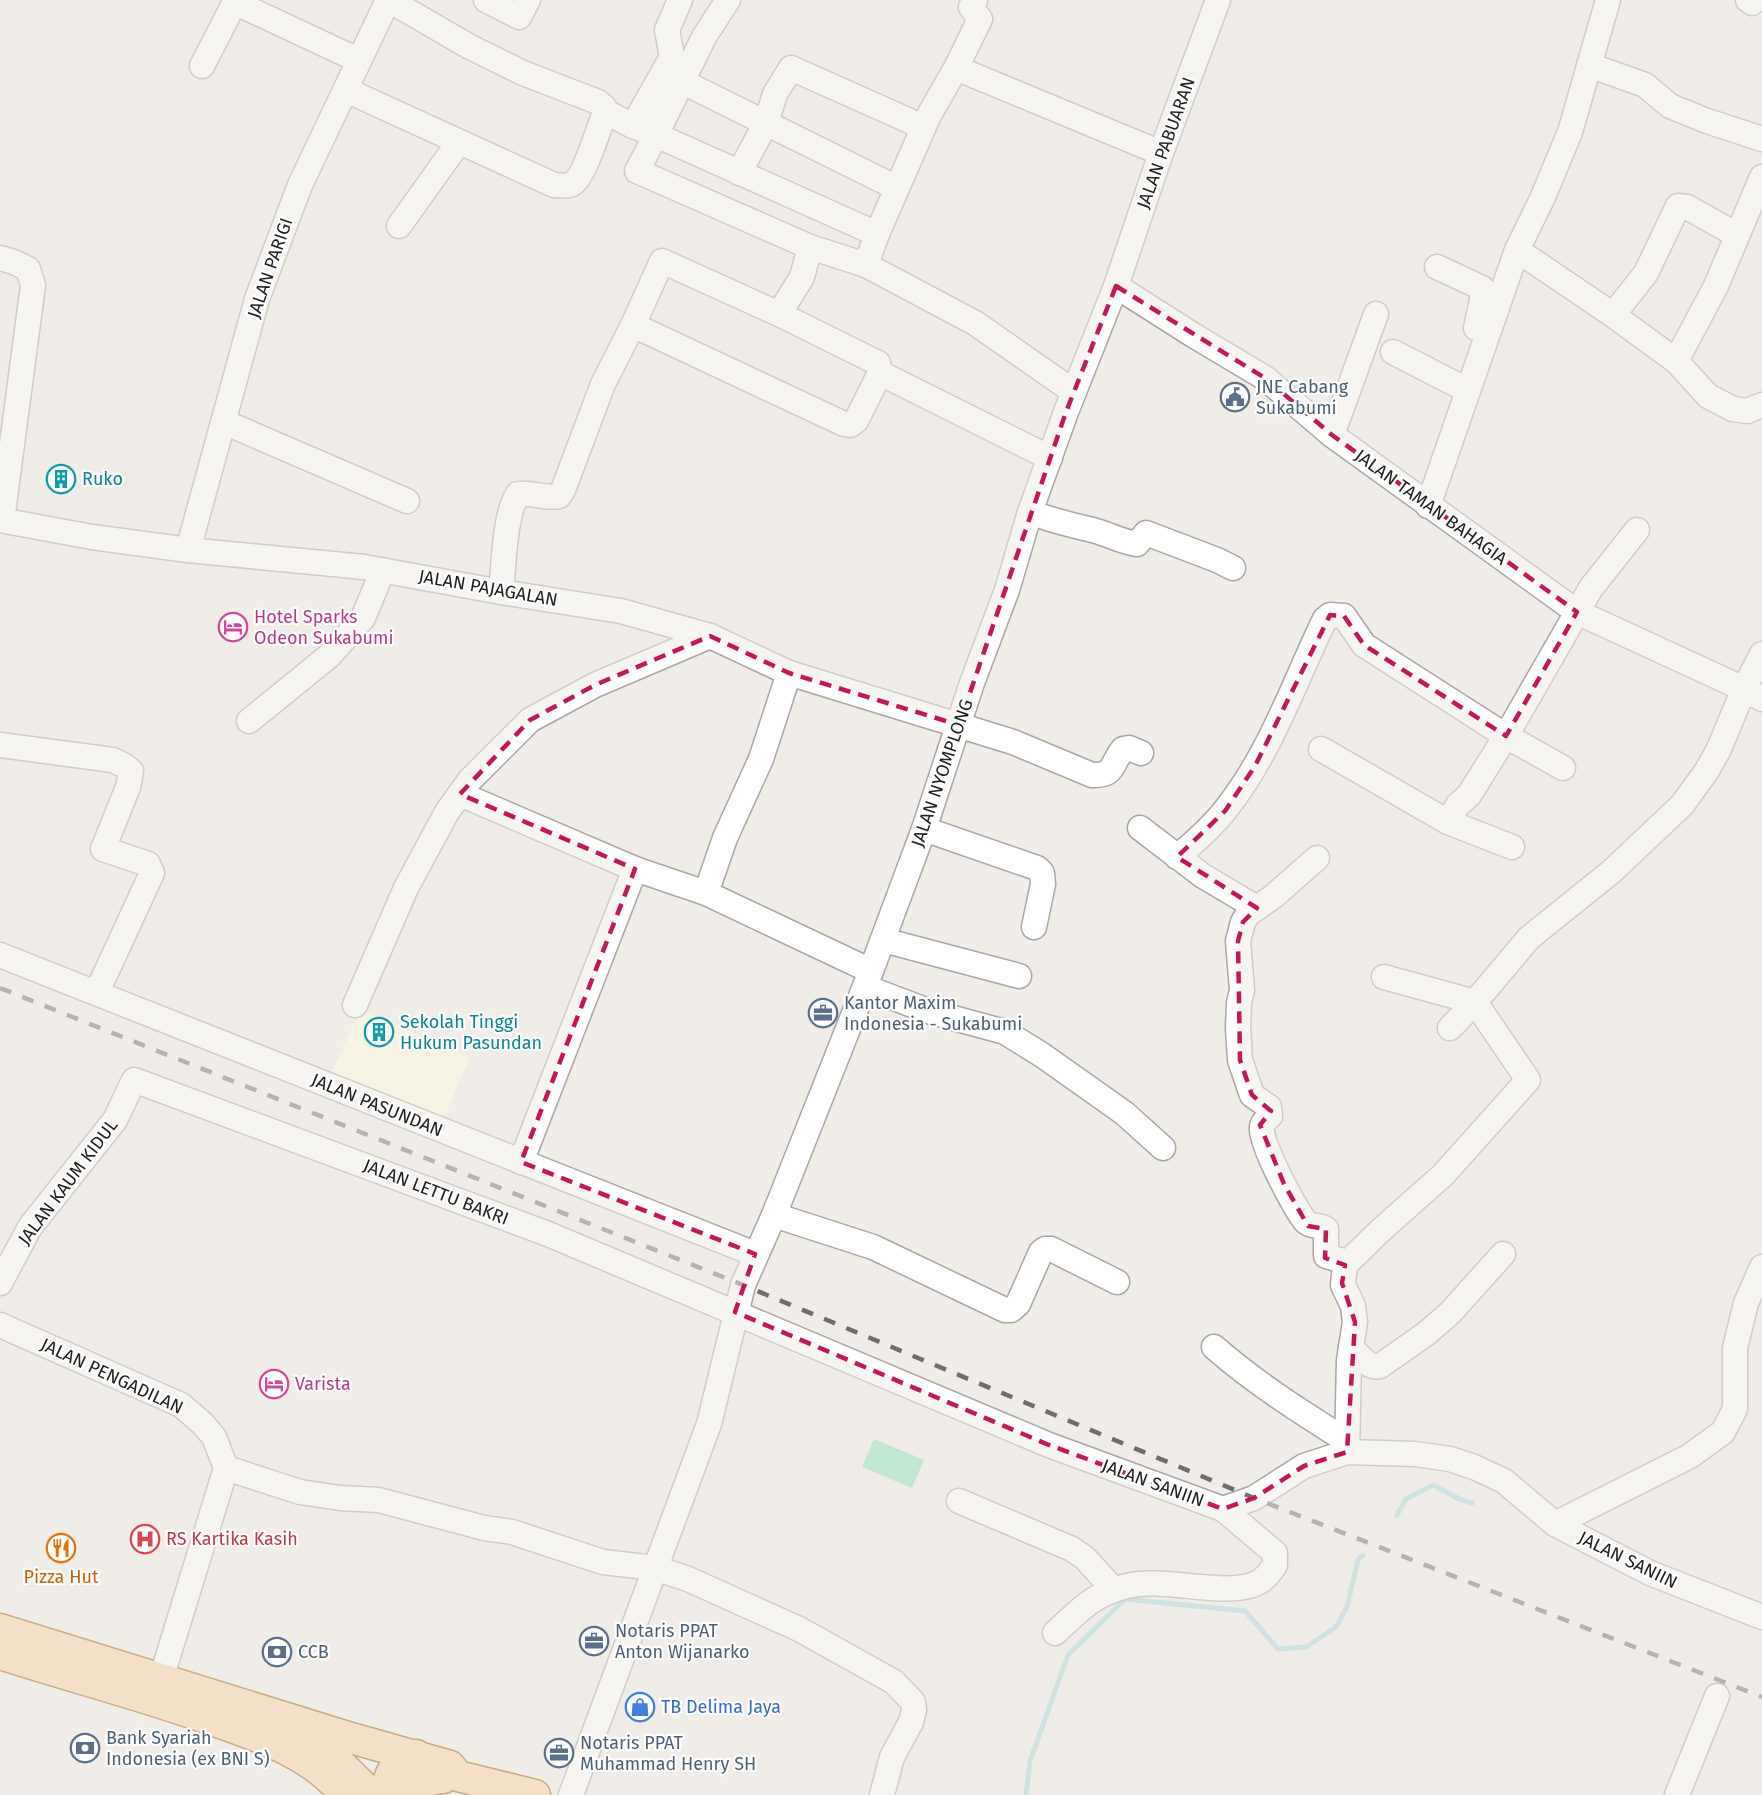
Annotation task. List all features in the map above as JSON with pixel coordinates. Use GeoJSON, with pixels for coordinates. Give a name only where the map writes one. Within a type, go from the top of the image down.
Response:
{"type":"FeatureCollection","features":[{"type":"Feature","properties":{"kind":"main road"},"geometry":{"type":"LineString","coordinates":[[0,1629],[169,1704],[351,1738],[451,1777],[535,1795]]}},
{"type":"Feature","properties":{"kind":"main road"},"geometry":{"type":"LineString","coordinates":[[0,1654],[95,1671],[161,1679],[255,1721],[337,1785],[345,1795]]}},
{"type":"Feature","properties":{"kind":"main road"},"geometry":{"type":"LineString","coordinates":[[255,1721],[290,1725],[321,1747],[372,1795]]}},
{"type":"Feature","properties":{"kind":"main road"},"geometry":{"type":"LineString","coordinates":[[321,1747],[406,1760]]}},
{"type":"Feature","properties":{"kind":"main road"},"geometry":{"type":"LineString","coordinates":[[385,1795],[393,1769],[406,1760]]}},
{"type":"Feature","properties":{"kind":"main road"},"geometry":{"type":"LineString","coordinates":[[413,1795],[414,1787],[423,1781],[451,1777]]}},
{"type":"Feature","properties":{"kind":"street","name":"JALAN PARIGI"},"geometry":{"type":"LineString","coordinates":[[188,550],[257,298],[300,185],[388,0]]}},
{"type":"Feature","properties":{"kind":"street"},"geometry":{"type":"LineString","coordinates":[[346,90],[554,185],[566,186],[574,183],[581,174],[604,115],[604,107],[598,102],[523,73],[470,47],[388,0]]}},
{"type":"Feature","properties":{"kind":"street"},"geometry":{"type":"LineString","coordinates":[[486,0],[519,17],[528,0]]}},
{"type":"Feature","properties":{"kind":"street"},"geometry":{"type":"LineString","coordinates":[[633,126],[672,57],[667,30],[680,0]]}},
{"type":"Feature","properties":{"kind":"street"},"geometry":{"type":"LineString","coordinates":[[728,0],[704,37],[637,171],[810,247],[866,265],[975,324],[1074,392]]}},
{"type":"Feature","properties":{"kind":"street"},"geometry":{"type":"LineString","coordinates":[[866,265],[923,127],[957,68],[980,19],[971,8],[975,0]]}},
{"type":"Feature","properties":{"kind":"street","name":"JALAN PABUARAN"},"geometry":{"type":"LineString","coordinates":[[1116,286],[1161,153],[1218,0]]}},
{"type":"Feature","properties":{"kind":"street"},"geometry":{"type":"LineString","coordinates":[[1424,503],[1516,250],[1542,199],[1570,132],[1608,0]]}},
{"type":"Feature","properties":{"kind":"street"},"geometry":{"type":"LineString","coordinates":[[202,66],[235,1],[358,60]]}},
{"type":"Feature","properties":{"kind":"street"},"geometry":{"type":"LineString","coordinates":[[1589,65],[1645,85],[1670,106],[1762,139]]}},
{"type":"Feature","properties":{"kind":"street"},"geometry":{"type":"LineString","coordinates":[[739,173],[766,123],[775,94],[791,68],[923,127]]}},
{"type":"Feature","properties":{"kind":"street"},"geometry":{"type":"LineString","coordinates":[[957,68],[1161,153]]}},
{"type":"Feature","properties":{"kind":"street"},"geometry":{"type":"LineString","coordinates":[[681,81],[897,188]]}},
{"type":"Feature","properties":{"kind":"street"},"geometry":{"type":"LineString","coordinates":[[604,111],[877,234]]}},
{"type":"Feature","properties":{"kind":"street"},"geometry":{"type":"LineString","coordinates":[[399,225],[459,141]]}},
{"type":"Feature","properties":{"kind":"street"},"geometry":{"type":"LineString","coordinates":[[1676,361],[1716,286],[1762,177]]}},
{"type":"Feature","properties":{"kind":"street"},"geometry":{"type":"LineString","coordinates":[[1614,315],[1646,273],[1678,206],[1687,207],[1737,235]]}},
{"type":"Feature","properties":{"kind":"street"},"geometry":{"type":"LineString","coordinates":[[779,314],[802,278],[810,247]]}},
{"type":"Feature","properties":{"kind":"street"},"geometry":{"type":"LineString","coordinates":[[1516,250],[1614,315],[1676,361],[1708,396],[1733,408],[1747,411],[1762,405]]}},
{"type":"Feature","properties":{"kind":"street"},"geometry":{"type":"LineString","coordinates":[[0,258],[14,261],[28,269],[33,285],[1,520]]}},
{"type":"Feature","properties":{"kind":"street"},"geometry":{"type":"LineString","coordinates":[[501,592],[507,536],[514,500],[518,494],[526,493],[559,496],[563,490],[603,384],[662,261],[779,314],[878,363],[880,373],[856,421],[850,425],[844,424],[633,325]]}},
{"type":"Feature","properties":{"kind":"street"},"geometry":{"type":"LineString","coordinates":[[1424,503],[1463,388],[1482,300],[1482,288],[1437,267]]}},
{"type":"Feature","properties":{"kind":"street","name":"JALAN NYOMPLONG"},"geometry":{"type":"LineString","coordinates":[[755,1254],[774,1215],[883,940],[924,829],[979,662],[1007,590],[1030,512],[1116,286]]}},
{"type":"Feature","properties":{"kind":"street","name":"JALAN TAMAN BAHAGIA"},"geometry":{"type":"LineString","coordinates":[[1116,286],[1265,378],[1332,435],[1577,612],[1753,694]]}},
{"type":"Feature","properties":{"kind":"street"},"geometry":{"type":"LineString","coordinates":[[1332,435],[1376,314]]}},
{"type":"Feature","properties":{"kind":"street"},"geometry":{"type":"LineString","coordinates":[[1393,352],[1463,388]]}},
{"type":"Feature","properties":{"kind":"street"},"geometry":{"type":"LineString","coordinates":[[880,373],[1050,458]]}},
{"type":"Feature","properties":{"kind":"street"},"geometry":{"type":"LineString","coordinates":[[224,422],[407,501]]}},
{"type":"Feature","properties":{"kind":"street"},"geometry":{"type":"LineString","coordinates":[[1030,512],[1053,521],[1098,531],[1128,543],[1137,544],[1146,532],[1233,568]]}},
{"type":"Feature","properties":{"kind":"street","name":"JALAN PAJAGALAN"},"geometry":{"type":"LineString","coordinates":[[1,520],[92,537],[188,550],[383,570],[621,611],[710,636],[789,673],[1013,742],[1092,775],[1103,776],[1109,773],[1123,749],[1129,748],[1141,753]]}},
{"type":"Feature","properties":{"kind":"street"},"geometry":{"type":"LineString","coordinates":[[1448,822],[1506,736],[1591,588],[1637,530]]}},
{"type":"Feature","properties":{"kind":"street"},"geometry":{"type":"LineString","coordinates":[[249,721],[329,656],[363,618],[383,570]]}},
{"type":"Feature","properties":{"kind":"street"},"geometry":{"type":"LineString","coordinates":[[1178,857],[1225,811],[1255,766],[1280,719],[1325,619],[1330,615],[1344,616],[1364,645],[1506,736],[1563,768]]}},
{"type":"Feature","properties":{"kind":"street"},"geometry":{"type":"LineString","coordinates":[[355,1005],[406,888],[447,812],[470,780],[530,720],[594,685],[710,636]]}},
{"type":"Feature","properties":{"kind":"street"},"geometry":{"type":"LineString","coordinates":[[1450,1028],[1529,938],[1611,872],[1682,805],[1706,772],[1753,694],[1762,654]]}},
{"type":"Feature","properties":{"kind":"street"},"geometry":{"type":"LineString","coordinates":[[706,893],[724,838],[761,759],[789,673]]}},
{"type":"Feature","properties":{"kind":"street"},"geometry":{"type":"LineString","coordinates":[[0,746],[113,760],[130,771],[128,787],[103,849],[148,864],[152,873],[97,992]]}},
{"type":"Feature","properties":{"kind":"street"},"geometry":{"type":"LineString","coordinates":[[1321,749],[1448,822],[1512,846]]}},
{"type":"Feature","properties":{"kind":"street"},"geometry":{"type":"LineString","coordinates":[[460,794],[635,869],[706,893],[931,1012],[1005,1032],[1042,1055],[1124,1113],[1162,1148]]}},
{"type":"Feature","properties":{"kind":"street"},"geometry":{"type":"LineString","coordinates":[[1140,828],[1203,876],[1257,908]]}},
{"type":"Feature","properties":{"kind":"street"},"geometry":{"type":"LineString","coordinates":[[924,829],[1036,868],[1042,873],[1043,884],[1034,927]]}},
{"type":"Feature","properties":{"kind":"street"},"geometry":{"type":"LineString","coordinates":[[1317,858],[1243,922],[1238,941],[1242,990],[1238,1028],[1240,1060],[1252,1095],[1271,1111],[1270,1116],[1263,1123],[1262,1130],[1270,1154],[1292,1200],[1306,1223],[1326,1229],[1326,1256],[1340,1260],[1345,1265]]}},
{"type":"Feature","properties":{"kind":"street"},"geometry":{"type":"LineString","coordinates":[[521,1162],[635,869]]}},
{"type":"Feature","properties":{"kind":"street"},"geometry":{"type":"LineString","coordinates":[[883,940],[1019,976]]}},
{"type":"Feature","properties":{"kind":"street","name":"JALAN PASUNDAN"},"geometry":{"type":"LineString","coordinates":[[0,955],[755,1254]]}},
{"type":"Feature","properties":{"kind":"street"},"geometry":{"type":"LineString","coordinates":[[1347,1447],[1348,1383],[1354,1313],[1343,1285],[1345,1265],[1443,1175],[1528,1080],[1475,1002],[1384,977]]}},
{"type":"Feature","properties":{"kind":"street","name":"JALAN KAUM KIDUL"},"geometry":{"type":"LineString","coordinates":[[0,1283],[30,1227],[115,1120],[134,1080]]}},
{"type":"Feature","properties":{"kind":"street","name":"JALAN LETTU BAKRI"},"geometry":{"type":"LineString","coordinates":[[134,1080],[538,1230],[735,1312]]}},
{"type":"Feature","properties":{"kind":"street"},"geometry":{"type":"LineString","coordinates":[[774,1215],[873,1247],[1005,1310],[1011,1310],[1018,1304],[1041,1252],[1045,1249],[1051,1249],[1117,1282]]}},
{"type":"Feature","properties":{"kind":"street"},"geometry":{"type":"LineString","coordinates":[[571,1795],[709,1424],[735,1312],[755,1254]]}},
{"type":"Feature","properties":{"kind":"street"},"geometry":{"type":"LineString","coordinates":[[1351,1347],[1370,1366],[1380,1366],[1427,1333],[1450,1313],[1503,1254]]}},
{"type":"Feature","properties":{"kind":"street"},"geometry":{"type":"LineString","coordinates":[[1555,1524],[1690,1456],[1723,1432],[1735,1409],[1735,1348],[1746,1303],[1762,1267]]}},
{"type":"Feature","properties":{"kind":"street","name":"JALAN SANIIN"},"geometry":{"type":"LineString","coordinates":[[735,1312],[1049,1445],[1223,1509],[1254,1498],[1304,1466],[1347,1447],[1415,1454],[1474,1467],[1504,1481],[1555,1524],[1650,1573],[1762,1617]]}},
{"type":"Feature","properties":{"kind":"street","name":"JALAN PENGADILAN"},"geometry":{"type":"LineString","coordinates":[[0,1325],[181,1405],[214,1437],[226,1468]]}},
{"type":"Feature","properties":{"kind":"street"},"geometry":{"type":"LineString","coordinates":[[1214,1347],[1238,1368],[1347,1447]]}},
{"type":"Feature","properties":{"kind":"street"},"geometry":{"type":"LineString","coordinates":[[161,1679],[226,1468],[300,1492],[340,1498],[379,1500],[484,1528],[512,1532],[603,1562],[655,1568],[688,1579],[799,1629],[894,1682],[913,1702],[911,1722],[892,1757],[882,1795]]}},
{"type":"Feature","properties":{"kind":"street"},"geometry":{"type":"LineString","coordinates":[[959,1500],[1072,1549],[1085,1558],[1113,1589]]}},
{"type":"Feature","properties":{"kind":"street"},"geometry":{"type":"LineString","coordinates":[[1055,1633],[1088,1602],[1113,1589],[1145,1583],[1244,1587],[1260,1581],[1275,1565],[1275,1553],[1223,1509]]}},
{"type":"Feature","properties":{"kind":"street"},"geometry":{"type":"LineString","coordinates":[[1677,1795],[1718,1696]]}},
{"type":"Feature","properties":{"kind":"highlighted area"},"geometry":{"type":"Polygon","coordinates":[[[1116,286],[1265,378],[1332,435],[1577,612],[1506,736],[1364,645],[1344,616],[1330,615],[1255,766],[1225,811],[1177,857],[1257,908],[1243,922],[1238,941],[1240,1060],[1252,1095],[1271,1111],[1260,1125],[1284,1184],[1308,1226],[1326,1229],[1325,1258],[1345,1265],[1342,1283],[1355,1322],[1347,1452],[1304,1466],[1254,1498],[1223,1509],[1049,1445],[735,1312],[755,1254],[521,1162],[635,869],[460,794],[530,720],[595,685],[710,636],[789,673],[959,725],[1066,412],[1116,286]]]}},
{"type":"Feature","properties":{"kind":"shaded area"},"geometry":{"type":"Polygon","coordinates":[[[361,1009],[470,1058],[440,1125],[330,1076],[361,1009]]]}},
{"type":"Feature","properties":{"kind":"green space"},"geometry":{"type":"Polygon","coordinates":[[[874,1439],[924,1460],[912,1488],[862,1467],[874,1439]]]}},
{"type":"Feature","properties":{"kind":"waterway"},"geometry":{"type":"LineString","coordinates":[[1397,1515],[1406,1499],[1433,1485],[1461,1500],[1472,1503]]}},
{"type":"Feature","properties":{"kind":"waterway"},"geometry":{"type":"LineString","coordinates":[[1026,1795],[1030,1761],[1068,1655],[1125,1599],[1245,1611],[1278,1649],[1306,1647],[1336,1627],[1347,1607],[1358,1560],[1363,1555]]}},
{"type":"Feature","properties":{"kind":"railway"},"geometry":{"type":"LineString","coordinates":[[0,988],[743,1285],[1254,1498],[1762,1697]]}},
{"type":"Feature","properties":{"kind":"place","name":"JNE Cabang Sukabumi"},"geometry":{"type":"Point","coordinates":[1235,397]}},
{"type":"Feature","properties":{"kind":"place","name":"Ruko"},"geometry":{"type":"Point","coordinates":[61,479]}},
{"type":"Feature","properties":{"kind":"place","name":"Hotel Sparks Odeon Sukabumi"},"geometry":{"type":"Point","coordinates":[233,627]}},
{"type":"Feature","properties":{"kind":"place","name":"Kantor Maxim Indonesia - Sukabumi"},"geometry":{"type":"Point","coordinates":[823,1013]}},
{"type":"Feature","properties":{"kind":"place","name":"Sekolah Tinggi Hukum Pasundan"},"geometry":{"type":"Point","coordinates":[379,1032]}},
{"type":"Feature","properties":{"kind":"place","name":"Varista"},"geometry":{"type":"Point","coordinates":[274,1384]}},
{"type":"Feature","properties":{"kind":"place","name":"RS Kartika Kasih"},"geometry":{"type":"Point","coordinates":[145,1539]}},
{"type":"Feature","properties":{"kind":"place","name":"Pizza Hut"},"geometry":{"type":"Point","coordinates":[61,1548]}},
{"type":"Feature","properties":{"kind":"place","name":"Notaris PPAT Anton Wijanarko"},"geometry":{"type":"Point","coordinates":[594,1641]}},
{"type":"Feature","properties":{"kind":"place","name":"CCB"},"geometry":{"type":"Point","coordinates":[277,1652]}},
{"type":"Feature","properties":{"kind":"place","name":"TB Delima Jaya"},"geometry":{"type":"Point","coordinates":[640,1707]}},
{"type":"Feature","properties":{"kind":"place","name":"Bank Syariah Indonesia (ex BNI S)"},"geometry":{"type":"Point","coordinates":[85,1748]}},
{"type":"Feature","properties":{"kind":"place","name":"Notaris PPAT Muhammad Henry SH"},"geometry":{"type":"Point","coordinates":[559,1753]}}]}
